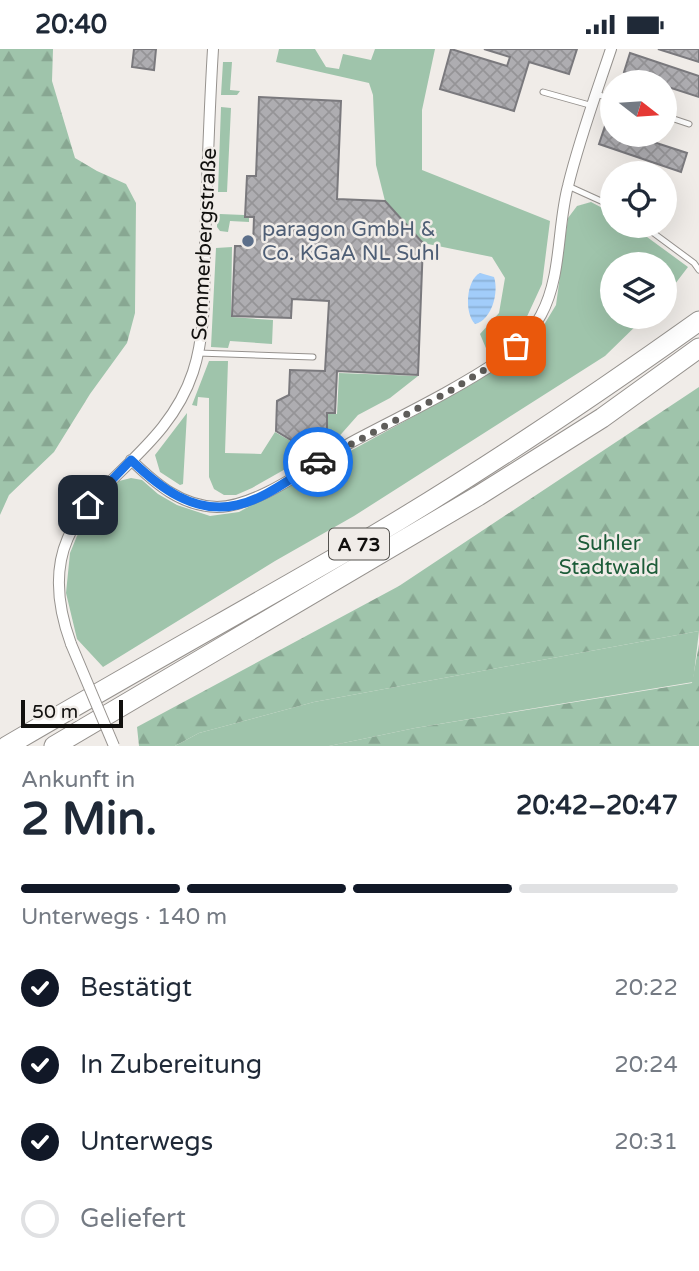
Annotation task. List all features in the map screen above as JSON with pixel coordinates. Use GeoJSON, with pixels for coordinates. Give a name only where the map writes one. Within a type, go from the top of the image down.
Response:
{"type":"FeatureCollection","features":[{"type":"Feature","properties":{"kind":"highway","name":"A 73"},"geometry":{"type":"LineString","coordinates":[[7,746],[445,492],[591,398],[699,321]]}},
{"type":"Feature","properties":{"kind":"highway","name":"A 73"},"geometry":{"type":"LineString","coordinates":[[54,746],[478,496],[602,418],[699,348]]}},
{"type":"Feature","properties":{"kind":"street","name":"Sommerbergstraße"},"geometry":{"type":"LineString","coordinates":[[114,746],[71,644],[59,606],[59,565],[73,527],[88,505],[160,431],[175,410],[193,373],[198,353],[204,294],[213,49]]}},
{"type":"Feature","properties":{"kind":"street"},"geometry":{"type":"LineString","coordinates":[[131,460],[154,482],[176,497],[216,507],[236,505],[255,499],[348,445],[450,391],[505,357],[528,336],[542,315],[550,295],[568,186],[611,49]]}},
{"type":"Feature","properties":{"kind":"lane"},"geometry":{"type":"LineString","coordinates":[[543,92],[593,106]]}},
{"type":"Feature","properties":{"kind":"lane"},"geometry":{"type":"LineString","coordinates":[[596,94],[600,95]]}},
{"type":"Feature","properties":{"kind":"lane"},"geometry":{"type":"LineString","coordinates":[[677,120],[689,124]]}},
{"type":"Feature","properties":{"kind":"lane"},"geometry":{"type":"LineString","coordinates":[[568,186],[600,200]]}},
{"type":"Feature","properties":{"kind":"lane"},"geometry":{"type":"LineString","coordinates":[[660,238],[694,263],[699,270]]}},
{"type":"Feature","properties":{"kind":"lane"},"geometry":{"type":"LineString","coordinates":[[198,353],[313,357]]}},
{"type":"Feature","properties":{"kind":"green space"},"geometry":{"type":"Polygon","coordinates":[[[0,49],[53,49],[52,81],[75,158],[126,184],[136,203],[135,313],[127,343],[90,394],[54,452],[9,495],[0,515],[0,49]]]}},
{"type":"Feature","properties":{"kind":"green space"},"geometry":{"type":"Polygon","coordinates":[[[279,49],[315,49],[326,67],[339,69],[343,54],[371,60],[375,49],[435,49],[422,110],[422,170],[550,221],[542,284],[524,323],[488,353],[480,334],[499,313],[505,278],[492,257],[423,243],[385,201],[376,165],[373,95],[369,83],[276,62],[279,49]]]}},
{"type":"Feature","properties":{"kind":"green space"},"geometry":{"type":"Polygon","coordinates":[[[223,62],[232,62],[230,90],[240,91],[237,95],[221,95],[223,62]]]}},
{"type":"Feature","properties":{"kind":"green space"},"geometry":{"type":"Polygon","coordinates":[[[221,107],[231,108],[227,192],[218,192],[221,107]]]}},
{"type":"Feature","properties":{"kind":"green space"},"geometry":{"type":"Polygon","coordinates":[[[591,202],[600,207],[600,238],[648,238],[668,252],[600,252],[600,329],[633,329],[605,356],[354,516],[275,561],[103,667],[77,639],[66,593],[70,553],[85,521],[119,481],[131,478],[142,480],[177,505],[210,516],[239,512],[469,386],[514,358],[536,338],[556,305],[568,218],[577,206],[591,202]]]}},
{"type":"Feature","properties":{"kind":"green space"},"geometry":{"type":"Polygon","coordinates":[[[220,214],[244,215],[249,218],[249,222],[230,221],[228,232],[220,231],[217,217],[220,214]]]}},
{"type":"Feature","properties":{"kind":"green space"},"geometry":{"type":"Polygon","coordinates":[[[232,247],[231,317],[273,320],[272,344],[230,341],[228,348],[211,347],[216,248],[232,247]]]}},
{"type":"Feature","properties":{"kind":"green space"},"geometry":{"type":"Polygon","coordinates":[[[677,259],[688,267],[677,281],[677,259]]]}},
{"type":"Feature","properties":{"kind":"green space"},"geometry":{"type":"Polygon","coordinates":[[[209,361],[228,361],[225,453],[261,454],[275,432],[301,447],[327,433],[328,414],[337,414],[339,373],[418,376],[390,398],[358,415],[335,441],[252,488],[236,495],[224,495],[214,489],[209,477],[209,398],[198,397],[197,406],[192,405],[209,361]]]}},
{"type":"Feature","properties":{"kind":"green space","name":"Suhler Stadtwald"},"geometry":{"type":"Polygon","coordinates":[[[699,387],[699,631],[314,702],[199,733],[175,746],[139,746],[137,727],[399,586],[699,387]]]}},
{"type":"Feature","properties":{"kind":"green space"},"geometry":{"type":"Polygon","coordinates":[[[187,413],[183,484],[180,485],[160,472],[155,455],[187,413]]]}},
{"type":"Feature","properties":{"kind":"green space"},"geometry":{"type":"Polygon","coordinates":[[[699,631],[693,682],[415,728],[329,746],[175,746],[199,733],[314,702],[699,631]]]}},
{"type":"Feature","properties":{"kind":"green space"},"geometry":{"type":"Polygon","coordinates":[[[699,644],[699,746],[329,746],[415,728],[692,683],[699,644]]]}},
{"type":"Feature","properties":{"kind":"water"},"geometry":{"type":"Polygon","coordinates":[[[480,273],[494,277],[496,290],[490,311],[475,324],[469,312],[468,297],[472,282],[480,273]]]}},
{"type":"Feature","properties":{"kind":"building"},"geometry":{"type":"Polygon","coordinates":[[[134,49],[156,49],[154,70],[132,67],[134,49]]]}},
{"type":"Feature","properties":{"kind":"building"},"geometry":{"type":"Polygon","coordinates":[[[451,49],[507,66],[510,57],[484,49],[577,49],[569,74],[529,62],[514,111],[440,89],[451,49]]]}},
{"type":"Feature","properties":{"kind":"building"},"geometry":{"type":"Polygon","coordinates":[[[658,49],[699,49],[699,62],[658,49]]]}},
{"type":"Feature","properties":{"kind":"building"},"geometry":{"type":"Polygon","coordinates":[[[630,53],[699,76],[699,97],[677,90],[677,70],[625,70],[630,53]]]}},
{"type":"Feature","properties":{"kind":"building"},"geometry":{"type":"Polygon","coordinates":[[[259,97],[341,101],[337,199],[385,201],[423,243],[418,375],[337,371],[335,413],[327,413],[327,433],[301,446],[276,431],[277,401],[289,395],[290,370],[325,371],[329,301],[292,299],[291,318],[232,316],[235,246],[253,246],[254,217],[245,217],[247,176],[256,176],[259,97]]]}},
{"type":"Feature","properties":{"kind":"building"},"geometry":{"type":"Polygon","coordinates":[[[608,147],[669,147],[687,153],[681,172],[677,171],[677,161],[649,161],[608,147]]]}},
{"type":"Feature","properties":{"kind":"way so far"},"geometry":{"type":"LineString","coordinates":[[318,462],[450,391],[505,357],[516,346]]}},
{"type":"Feature","properties":{"kind":"place","name":"paragon GmbH & Co. KGaA NL Suhl"},"geometry":{"type":"Point","coordinates":[248,241]}},
{"type":"Feature","properties":{"kind":"route"},"geometry":{"type":"LineString","coordinates":[[88,505],[131,460],[154,482],[176,497],[216,507],[255,499],[318,462]]}}]}
